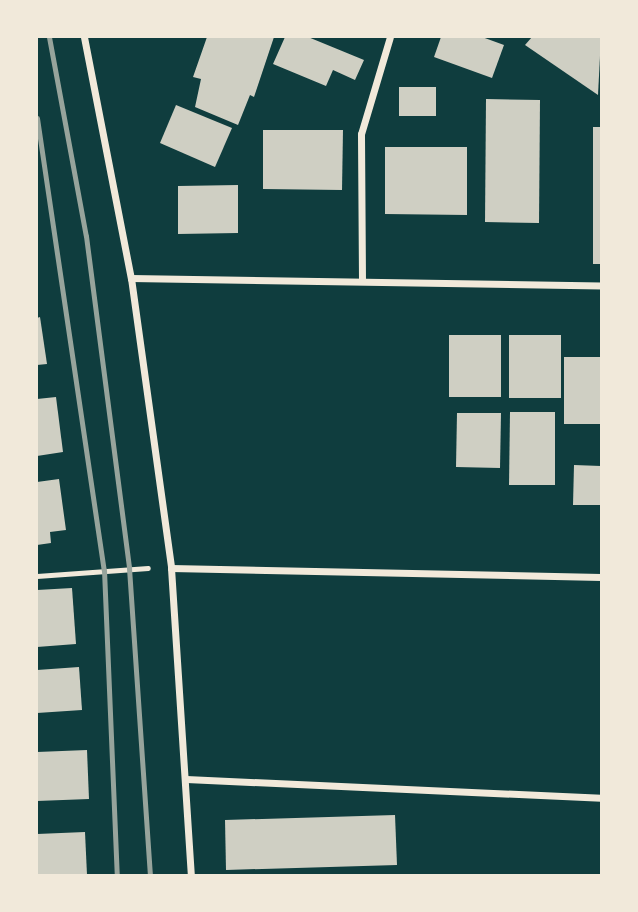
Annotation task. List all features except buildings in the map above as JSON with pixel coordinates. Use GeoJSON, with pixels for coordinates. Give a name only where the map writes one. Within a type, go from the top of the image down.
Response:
{"type":"FeatureCollection","features":[{"type":"Feature","properties":{"kind":"street"},"geometry":{"type":"LineString","coordinates":[[84,37],[131,278],[171,568],[191,875]]}},
{"type":"Feature","properties":{"kind":"street"},"geometry":{"type":"LineString","coordinates":[[362,280],[361,134],[390,37]]}},
{"type":"Feature","properties":{"kind":"street"},"geometry":{"type":"LineString","coordinates":[[131,278],[601,285]]}},
{"type":"Feature","properties":{"kind":"street"},"geometry":{"type":"LineString","coordinates":[[171,568],[601,577]]}},
{"type":"Feature","properties":{"kind":"street"},"geometry":{"type":"LineString","coordinates":[[186,779],[601,798]]}},
{"type":"Feature","properties":{"kind":"path"},"geometry":{"type":"LineString","coordinates":[[37,576],[171,568]]}},
{"type":"Feature","properties":{"kind":"railway"},"geometry":{"type":"LineString","coordinates":[[49,37],[86,236],[129,568],[150,875]]}},
{"type":"Feature","properties":{"kind":"railway"},"geometry":{"type":"LineString","coordinates":[[37,118],[104,570],[117,875]]}}]}
